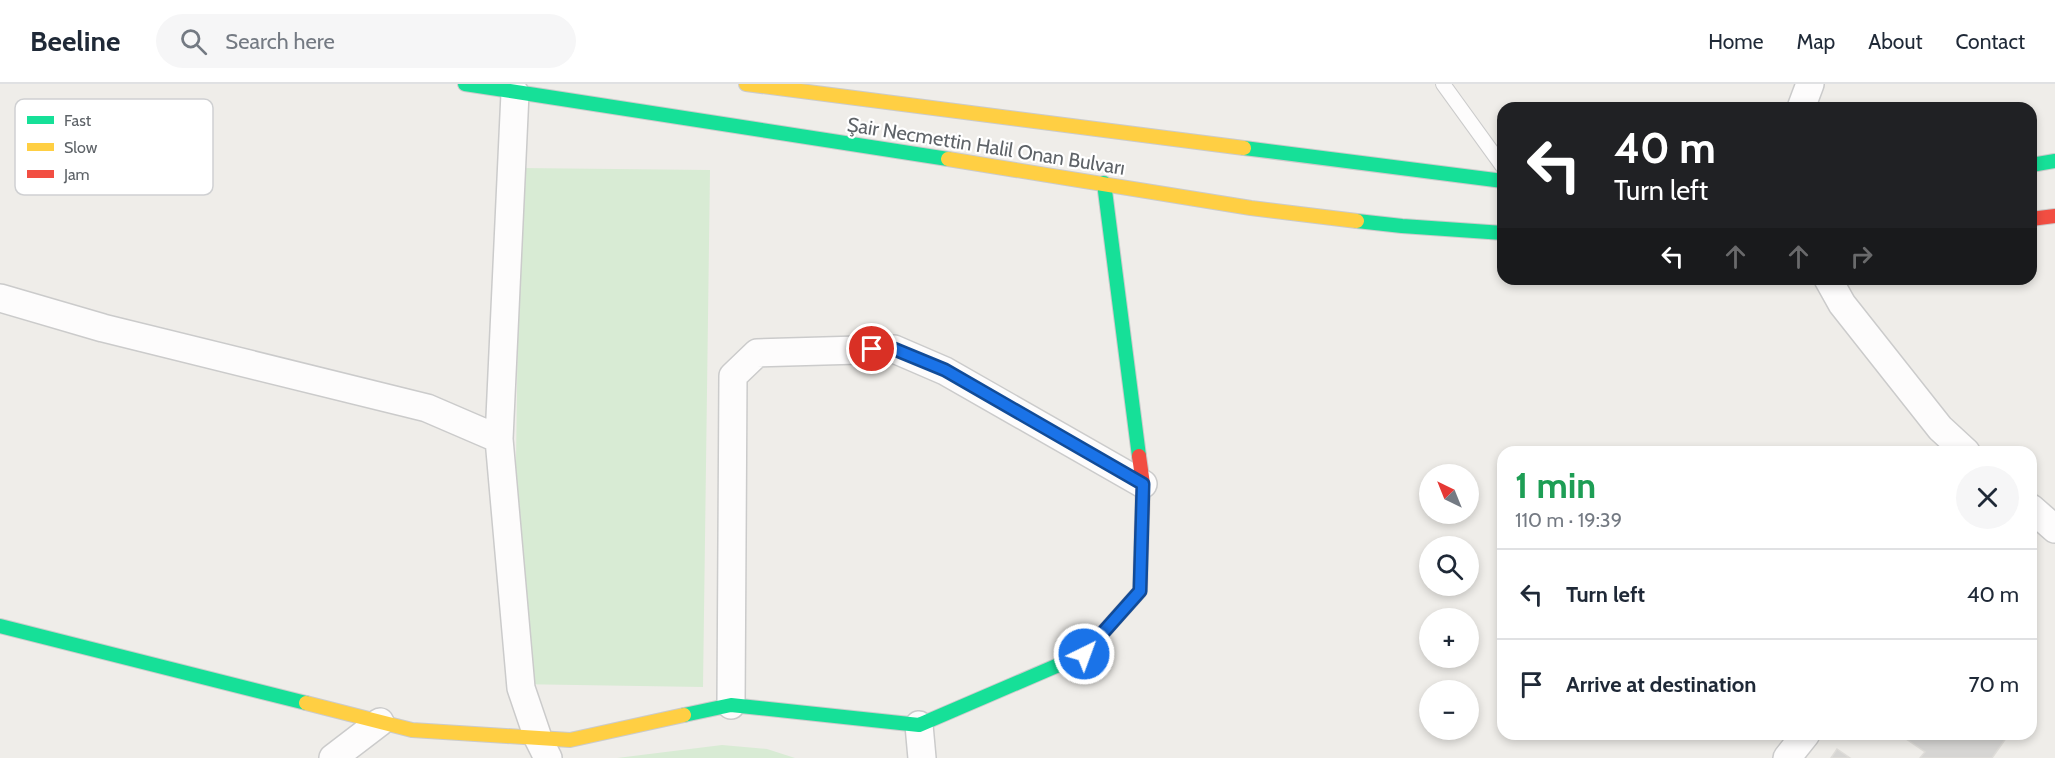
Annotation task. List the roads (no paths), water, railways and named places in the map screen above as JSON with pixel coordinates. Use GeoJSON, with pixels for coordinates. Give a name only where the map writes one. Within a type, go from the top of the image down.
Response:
{"type":"FeatureCollection","features":[{"type":"Feature","properties":{"kind":"main road","name":"Şair Necmettin Halil Onan Bulvarı"},"geometry":{"type":"LineString","coordinates":[[465,84],[1251,208],[1402,226],[1497,233]]}},
{"type":"Feature","properties":{"kind":"main road","name":"Şair Necmettin Halil Onan Bulvarı"},"geometry":{"type":"LineString","coordinates":[[746,84],[1497,180]]}},
{"type":"Feature","properties":{"kind":"main road"},"geometry":{"type":"LineString","coordinates":[[2037,164],[2055,161]]}},
{"type":"Feature","properties":{"kind":"main road"},"geometry":{"type":"LineString","coordinates":[[0,626],[412,730],[543,748],[730,705],[919,725],[1084,654],[1140,591],[1143,484],[1104,183]]}},
{"type":"Feature","properties":{"kind":"main road"},"geometry":{"type":"LineString","coordinates":[[2037,218],[2055,216]]}},
{"type":"Feature","properties":{"kind":"street"},"geometry":{"type":"LineString","coordinates":[[1803,102],[1810,84]]}},
{"type":"Feature","properties":{"kind":"street"},"geometry":{"type":"LineString","coordinates":[[514,93],[499,439],[520,688],[543,748]]}},
{"type":"Feature","properties":{"kind":"street"},"geometry":{"type":"LineString","coordinates":[[1831,285],[1842,304],[1940,428],[1960,446]]}},
{"type":"Feature","properties":{"kind":"street"},"geometry":{"type":"LineString","coordinates":[[0,298],[103,328],[427,408],[499,439]]}},
{"type":"Feature","properties":{"kind":"street"},"geometry":{"type":"LineString","coordinates":[[730,705],[733,376],[757,353],[894,349],[945,370],[1143,484]]}},
{"type":"Feature","properties":{"kind":"street"},"geometry":{"type":"LineString","coordinates":[[2037,513],[2055,529]]}},
{"type":"Feature","properties":{"kind":"street"},"geometry":{"type":"LineString","coordinates":[[333,758],[380,722]]}},
{"type":"Feature","properties":{"kind":"street"},"geometry":{"type":"LineString","coordinates":[[919,725],[922,758]]}},
{"type":"Feature","properties":{"kind":"street"},"geometry":{"type":"LineString","coordinates":[[1787,758],[1801,740]]}},
{"type":"Feature","properties":{"kind":"lane"},"geometry":{"type":"LineString","coordinates":[[1443,84],[1497,158]]}}]}
